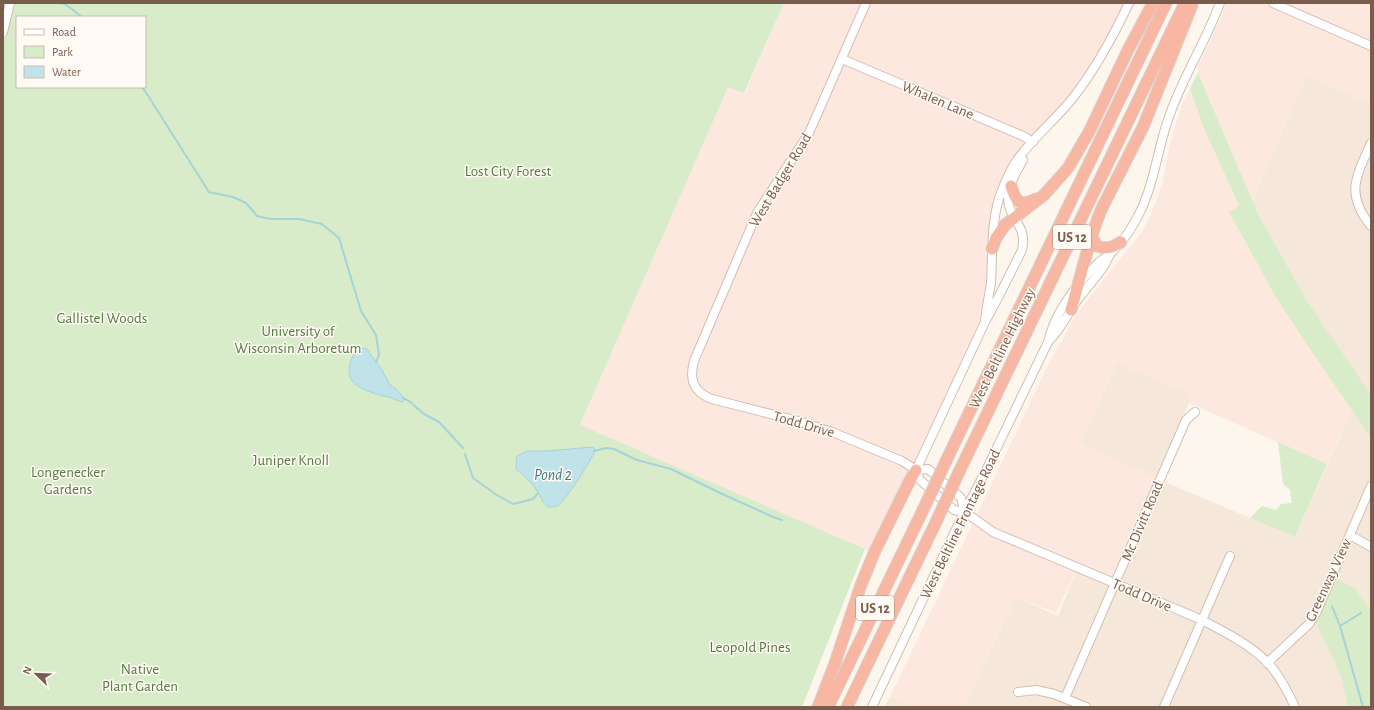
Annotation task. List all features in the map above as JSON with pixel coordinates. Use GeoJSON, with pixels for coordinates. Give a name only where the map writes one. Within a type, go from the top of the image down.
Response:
{"type":"FeatureCollection","features":[{"type":"Feature","properties":{"kind":"highway"},"geometry":{"type":"LineString","coordinates":[[992,249],[1000,231],[1005,225],[1044,195],[1060,178],[1077,154],[1128,50],[1153,3]]}},
{"type":"Feature","properties":{"kind":"highway","name":"West Beltline Highway"},"geometry":{"type":"LineString","coordinates":[[828,707],[1166,3]]}},
{"type":"Feature","properties":{"kind":"highway","name":"West Beltline Highway"},"geometry":{"type":"LineString","coordinates":[[847,707],[1185,3]]}},
{"type":"Feature","properties":{"kind":"highway"},"geometry":{"type":"LineString","coordinates":[[1071,310],[1091,235],[1101,210],[1146,122],[1193,3]]}},
{"type":"Feature","properties":{"kind":"highway"},"geometry":{"type":"LineString","coordinates":[[1011,186],[1018,202],[1031,202],[1044,195]]}},
{"type":"Feature","properties":{"kind":"highway"},"geometry":{"type":"LineString","coordinates":[[1091,235],[1097,246],[1104,248],[1113,247],[1121,242]]}},
{"type":"Feature","properties":{"kind":"highway"},"geometry":{"type":"LineString","coordinates":[[818,707],[866,572],[916,470]]}},
{"type":"Feature","properties":{"kind":"street"},"geometry":{"type":"LineString","coordinates":[[3,32],[10,3]]}},
{"type":"Feature","properties":{"kind":"street","name":"West Badger Road"},"geometry":{"type":"LineString","coordinates":[[693,382],[691,371],[694,361],[757,213],[809,133],[866,3]]}},
{"type":"Feature","properties":{"kind":"street"},"geometry":{"type":"LineString","coordinates":[[984,322],[990,284],[996,208],[1008,176],[1017,160],[1071,99],[1084,82],[1106,49],[1130,3]]}},
{"type":"Feature","properties":{"kind":"street","name":"West Beltline Frontage Road"},"geometry":{"type":"LineString","coordinates":[[1048,342],[1106,263],[1109,256],[1135,223],[1152,184],[1170,113],[1214,20],[1220,3]]}},
{"type":"Feature","properties":{"kind":"street"},"geometry":{"type":"LineString","coordinates":[[1273,3],[1371,46]]}},
{"type":"Feature","properties":{"kind":"street","name":"Whalen Lane"},"geometry":{"type":"LineString","coordinates":[[842,59],[1033,142]]}},
{"type":"Feature","properties":{"kind":"street"},"geometry":{"type":"LineString","coordinates":[[916,470],[984,322],[1022,250],[1023,235],[1010,208],[1008,197],[1011,186],[1033,142]]}},
{"type":"Feature","properties":{"kind":"street"},"geometry":{"type":"LineString","coordinates":[[1371,143],[1356,178],[1355,188],[1357,204],[1371,226]]}},
{"type":"Feature","properties":{"kind":"street","name":"West Beltline Frontage Road"},"geometry":{"type":"LineString","coordinates":[[872,707],[1048,342],[1051,330],[1058,316],[1071,293],[1079,283],[1102,259],[1109,256]]}},
{"type":"Feature","properties":{"kind":"street","name":"Todd Drive"},"geometry":{"type":"LineString","coordinates":[[693,382],[698,391],[704,396],[802,422],[832,432],[902,461],[916,470],[920,480],[954,510],[965,512],[994,532],[1202,620],[1222,630],[1247,646],[1267,662],[1289,694],[1295,707]]}},
{"type":"Feature","properties":{"kind":"street","name":"Mc Divitt Road"},"geometry":{"type":"LineString","coordinates":[[1064,698],[1186,420],[1195,412]]}},
{"type":"Feature","properties":{"kind":"street","name":"Todd Drive"},"geometry":{"type":"LineString","coordinates":[[916,470],[928,469],[961,498],[965,512]]}},
{"type":"Feature","properties":{"kind":"street","name":"Greenway View"},"geometry":{"type":"LineString","coordinates":[[1267,662],[1309,624],[1316,613],[1371,486]]}},
{"type":"Feature","properties":{"kind":"street"},"geometry":{"type":"LineString","coordinates":[[1350,535],[1371,546]]}},
{"type":"Feature","properties":{"kind":"street"},"geometry":{"type":"LineString","coordinates":[[1164,707],[1230,556]]}},
{"type":"Feature","properties":{"kind":"street"},"geometry":{"type":"LineString","coordinates":[[1018,692],[1036,690],[1064,698],[1086,707]]}},
{"type":"Feature","properties":{"kind":"shaded area"},"geometry":{"type":"Polygon","coordinates":[[[784,3],[1129,3],[1084,82],[1033,142],[1001,192],[985,322],[874,553],[580,426],[728,86],[745,93],[784,3]]]}},
{"type":"Feature","properties":{"kind":"shaded area"},"geometry":{"type":"Polygon","coordinates":[[[1226,3],[1371,3],[1371,103],[1306,76],[1252,201],[1197,68],[1221,18],[1226,3]]]}},
{"type":"Feature","properties":{"kind":"shaded area"},"geometry":{"type":"Polygon","coordinates":[[[1306,76],[1371,103],[1371,143],[1366,154],[1371,157],[1371,399],[1307,301],[1252,201],[1306,76]]]}},
{"type":"Feature","properties":{"kind":"shaded area"},"geometry":{"type":"Polygon","coordinates":[[[1190,89],[1204,129],[1239,207],[1229,212],[1275,296],[1352,410],[1327,464],[1189,403],[1193,394],[1117,363],[1080,443],[1102,453],[1104,456],[1156,478],[1115,572],[1111,575],[1106,575],[1079,564],[1056,613],[1016,597],[963,707],[914,707],[890,697],[1049,363],[1074,319],[1085,303],[1141,233],[1149,219],[1162,185],[1171,140],[1181,107],[1190,89]]]}},
{"type":"Feature","properties":{"kind":"shaded area"},"geometry":{"type":"Polygon","coordinates":[[[1117,363],[1193,394],[1156,478],[1104,456],[1102,453],[1080,443],[1117,363]]]}},
{"type":"Feature","properties":{"kind":"shaded area"},"geometry":{"type":"Polygon","coordinates":[[[1352,410],[1371,438],[1371,707],[963,707],[1016,597],[1058,616],[1079,564],[1111,575],[1115,572],[1156,478],[1295,537],[1352,410]]]}},
{"type":"Feature","properties":{"kind":"shaded area"},"geometry":{"type":"Polygon","coordinates":[[[890,697],[914,707],[884,707],[890,697]]]}},
{"type":"Feature","properties":{"kind":"green space","name":"University of Wisconsin Arboretum"},"geometry":{"type":"Polygon","coordinates":[[[3,3],[784,3],[744,93],[728,87],[580,425],[865,549],[802,707],[3,707],[3,3]]]}},
{"type":"Feature","properties":{"kind":"green space"},"geometry":{"type":"Polygon","coordinates":[[[1198,72],[1257,212],[1307,301],[1371,395],[1371,438],[1275,296],[1229,212],[1239,206],[1204,129],[1190,89],[1198,72]]]}},
{"type":"Feature","properties":{"kind":"green space"},"geometry":{"type":"Polygon","coordinates":[[[1278,442],[1327,464],[1295,537],[1250,518],[1262,506],[1276,510],[1281,504],[1292,503],[1290,490],[1283,484],[1278,442]]]}},
{"type":"Feature","properties":{"kind":"green space"},"geometry":{"type":"Polygon","coordinates":[[[1336,579],[1355,588],[1371,612],[1371,707],[1348,707],[1341,676],[1316,623],[1336,579]]]}},
{"type":"Feature","properties":{"kind":"water"},"geometry":{"type":"Polygon","coordinates":[[[366,348],[382,370],[390,385],[404,398],[403,402],[361,388],[350,378],[349,370],[356,350],[366,348]]]}},
{"type":"Feature","properties":{"kind":"water","name":"Pond 2"},"geometry":{"type":"Polygon","coordinates":[[[593,447],[596,450],[572,489],[561,503],[556,506],[548,507],[528,479],[516,469],[517,456],[527,451],[593,447]]]}},
{"type":"Feature","properties":{"kind":"waterway"},"geometry":{"type":"LineString","coordinates":[[59,3],[65,4],[81,16]]}},
{"type":"Feature","properties":{"kind":"waterway"},"geometry":{"type":"LineString","coordinates":[[143,88],[151,100]]}},
{"type":"Feature","properties":{"kind":"waterway"},"geometry":{"type":"LineString","coordinates":[[152,102],[209,192],[233,197],[246,203],[257,216],[270,219],[299,219],[322,224],[339,238],[361,311],[376,335],[379,355],[376,362]]}},
{"type":"Feature","properties":{"kind":"waterway"},"geometry":{"type":"LineString","coordinates":[[403,398],[409,401],[424,414],[439,422],[463,448]]}},
{"type":"Feature","properties":{"kind":"waterway"},"geometry":{"type":"LineString","coordinates":[[594,451],[606,448],[614,449],[637,460],[671,469],[718,492],[782,520]]}},
{"type":"Feature","properties":{"kind":"waterway"},"geometry":{"type":"LineString","coordinates":[[465,454],[473,478],[513,504],[533,499],[538,493]]}},
{"type":"Feature","properties":{"kind":"waterway"},"geometry":{"type":"LineString","coordinates":[[1332,606],[1340,626],[1363,707]]}},
{"type":"Feature","properties":{"kind":"waterway"},"geometry":{"type":"LineString","coordinates":[[1340,626],[1361,613]]}},
{"type":"Feature","properties":{"kind":"park label","name":"Lost City Forest"},"geometry":{"type":"Point","coordinates":[508,171]}},
{"type":"Feature","properties":{"kind":"park label","name":"Gallistel Woods"},"geometry":{"type":"Point","coordinates":[102,318]}},
{"type":"Feature","properties":{"kind":"park label","name":"Juniper Knoll"},"geometry":{"type":"Point","coordinates":[291,460]}},
{"type":"Feature","properties":{"kind":"park label","name":"Longenecker Gardens"},"geometry":{"type":"Point","coordinates":[68,480]}},
{"type":"Feature","properties":{"kind":"park label","name":"Leopold Pines"},"geometry":{"type":"Point","coordinates":[750,647]}},
{"type":"Feature","properties":{"kind":"park label","name":"Native Plant Garden"},"geometry":{"type":"Point","coordinates":[140,678]}}]}
